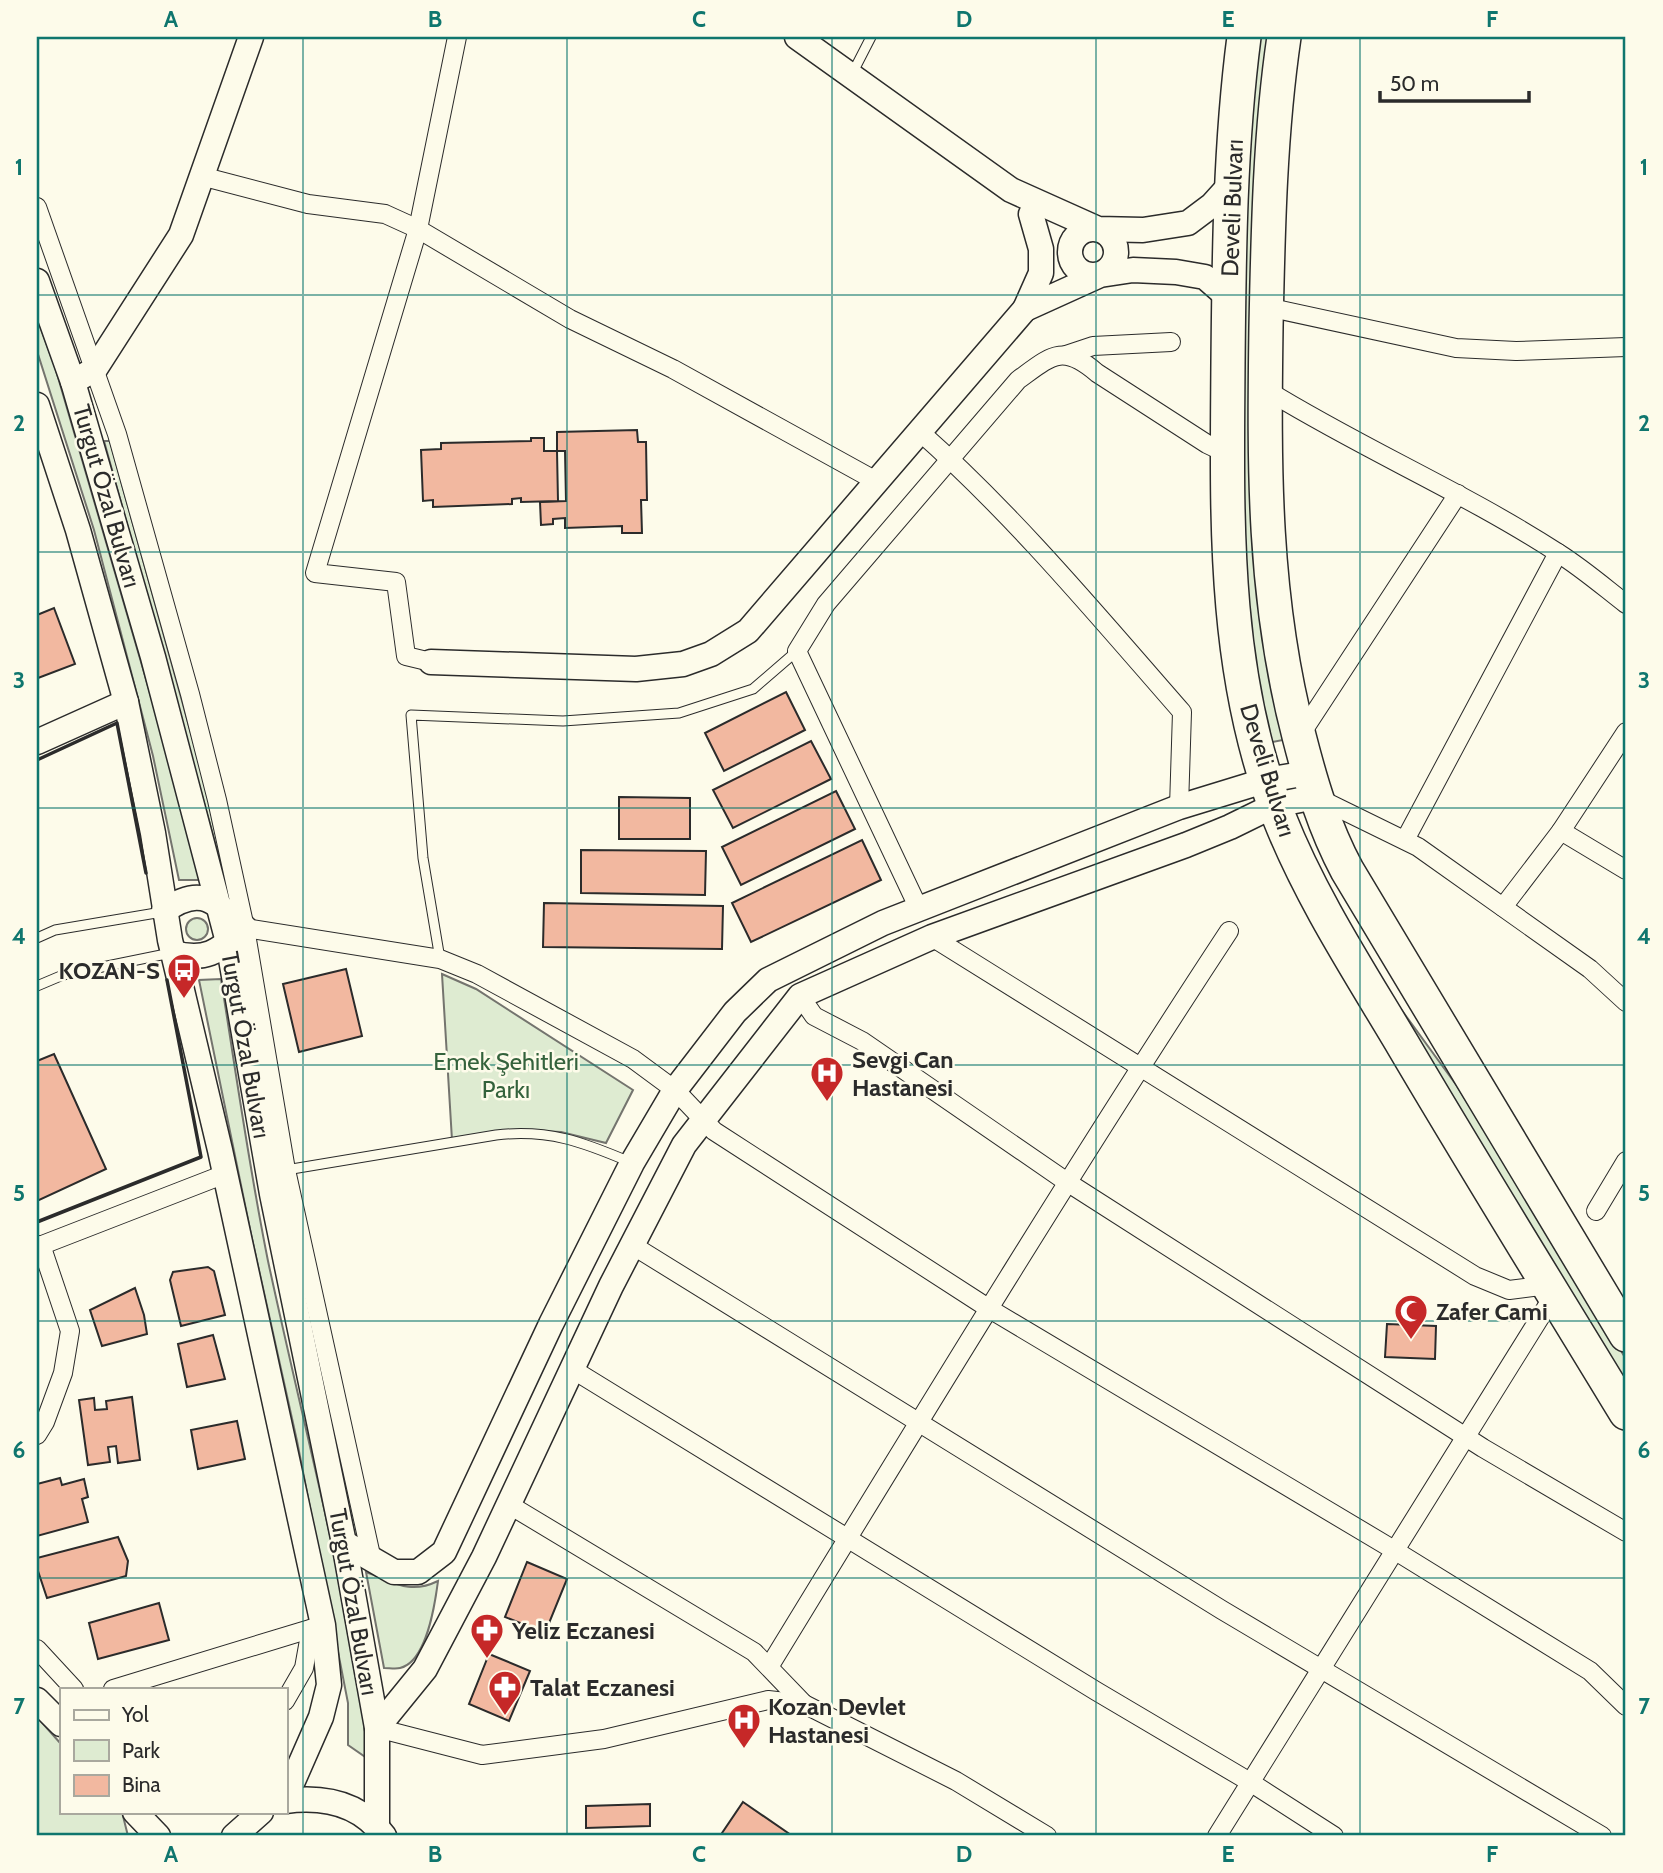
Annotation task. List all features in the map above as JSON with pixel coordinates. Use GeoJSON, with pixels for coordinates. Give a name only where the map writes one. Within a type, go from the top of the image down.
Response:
{"type":"FeatureCollection","features":[{"type":"Feature","properties":{"kind":"highway","name":"Develi Bulvarı"},"geometry":{"type":"LineString","coordinates":[[1244,37],[1231,184],[1228,527],[1234,635],[1257,748],[1293,852],[1321,907],[1626,1413]]}},
{"type":"Feature","properties":{"kind":"highway","name":"Develi Bulvarı"},"geometry":{"type":"LineString","coordinates":[[1284,37],[1271,178],[1265,389],[1269,563],[1281,663],[1299,737],[1312,785],[1332,841],[1347,870],[1626,1335]]}},
{"type":"Feature","properties":{"kind":"street"},"geometry":{"type":"LineString","coordinates":[[73,382],[94,369],[181,235],[251,37]]}},
{"type":"Feature","properties":{"kind":"street"},"geometry":{"type":"LineString","coordinates":[[457,37],[418,229],[315,573],[396,582],[406,656],[431,662],[636,669],[683,664],[711,654],[748,631],[1025,309],[1041,273],[1041,249],[1031,214]]}},
{"type":"Feature","properties":{"kind":"street"},"geometry":{"type":"LineString","coordinates":[[797,37],[1011,190],[1111,237],[1117,251],[1112,266],[1100,275],[1025,309]]}},
{"type":"Feature","properties":{"kind":"street"},"geometry":{"type":"LineString","coordinates":[[201,176],[308,204],[386,214],[418,229],[570,319],[673,369],[876,481]]}},
{"type":"Feature","properties":{"kind":"street"},"geometry":{"type":"LineString","coordinates":[[1070,258],[1069,250],[1076,236],[1082,231],[1143,230],[1188,223],[1212,205],[1231,184]]}},
{"type":"Feature","properties":{"kind":"street"},"geometry":{"type":"LineString","coordinates":[[1011,190],[1070,258],[1078,271],[1093,276],[1133,270],[1176,272],[1205,277],[1229,298]]}},
{"type":"Feature","properties":{"kind":"street","name":"Turgut Özal Bulvarı"},"geometry":{"type":"LineString","coordinates":[[37,207],[117,434],[190,694],[229,850],[237,935],[272,1194],[344,1544],[377,1728],[381,1832]]}},
{"type":"Feature","properties":{"kind":"street","name":"Turgut Özal Bulvarı"},"geometry":{"type":"LineString","coordinates":[[37,281],[73,382],[153,657],[220,907],[237,935],[372,1560]]}},
{"type":"Feature","properties":{"kind":"street"},"geometry":{"type":"LineString","coordinates":[[1267,307],[1456,348],[1516,351],[1626,347]]}},
{"type":"Feature","properties":{"kind":"street"},"geometry":{"type":"LineString","coordinates":[[919,909],[797,651],[826,604],[1018,380],[1050,357],[1093,346],[1171,342]]}},
{"type":"Feature","properties":{"kind":"street"},"geometry":{"type":"LineString","coordinates":[[1066,355],[1083,361],[1097,373],[1207,444],[1228,454]]}},
{"type":"Feature","properties":{"kind":"street"},"geometry":{"type":"LineString","coordinates":[[1265,389],[1318,422],[1458,494],[1558,553],[1626,604]]}},
{"type":"Feature","properties":{"kind":"street","name":"Turgut Özal Bulvarı"},"geometry":{"type":"LineString","coordinates":[[37,405],[78,530],[125,702],[153,834],[164,911],[225,1174],[329,1685],[321,1717],[287,1795]]}},
{"type":"Feature","properties":{"kind":"street"},"geometry":{"type":"LineString","coordinates":[[919,431],[949,458],[1067,581],[1182,712],[1179,807]]}},
{"type":"Feature","properties":{"kind":"street"},"geometry":{"type":"LineString","coordinates":[[1299,737],[1458,494]]}},
{"type":"Feature","properties":{"kind":"street"},"geometry":{"type":"LineString","coordinates":[[1405,840],[1558,553]]}},
{"type":"Feature","properties":{"kind":"street"},"geometry":{"type":"LineString","coordinates":[[37,742],[125,702]]}},
{"type":"Feature","properties":{"kind":"street"},"geometry":{"type":"LineString","coordinates":[[1503,907],[1620,754],[1626,732]]}},
{"type":"Feature","properties":{"kind":"street"},"geometry":{"type":"LineString","coordinates":[[344,1544],[394,1572],[418,1572],[444,1552],[551,1324],[632,1163],[675,1090],[735,1012],[768,980],[883,923],[1179,807],[1312,785],[1418,847],[1590,969],[1626,1002]]}},
{"type":"Feature","properties":{"kind":"street"},"geometry":{"type":"LineString","coordinates":[[804,1704],[768,1700],[604,1739],[482,1755],[377,1728],[425,1669],[484,1557],[632,1245],[684,1145],[800,996],[932,937],[1230,827],[1271,793]]}},
{"type":"Feature","properties":{"kind":"street"},"geometry":{"type":"LineString","coordinates":[[1561,831],[1626,870]]}},
{"type":"Feature","properties":{"kind":"street"},"geometry":{"type":"LineString","coordinates":[[164,911],[188,898],[203,897],[220,907]]}},
{"type":"Feature","properties":{"kind":"street"},"geometry":{"type":"LineString","coordinates":[[769,1667],[988,1308],[1139,1067],[1229,931]]}},
{"type":"Feature","properties":{"kind":"street"},"geometry":{"type":"LineString","coordinates":[[173,953],[199,957],[218,951],[237,935],[440,959],[477,974],[633,1059],[675,1090],[713,1131],[988,1308],[1394,1550],[1590,1671],[1626,1706]]}},
{"type":"Feature","properties":{"kind":"street"},"geometry":{"type":"LineString","coordinates":[[932,937],[1475,1276],[1509,1290],[1551,1290]]}},
{"type":"Feature","properties":{"kind":"street"},"geometry":{"type":"LineString","coordinates":[[800,996],[814,1016],[862,1041],[1067,1182],[1465,1436],[1626,1532]]}},
{"type":"Feature","properties":{"kind":"street"},"geometry":{"type":"LineString","coordinates":[[1596,1211],[1626,1161]]}},
{"type":"Feature","properties":{"kind":"street"},"geometry":{"type":"LineString","coordinates":[[37,1435],[63,1373],[70,1331],[39,1246],[225,1174]]}},
{"type":"Feature","properties":{"kind":"street"},"geometry":{"type":"LineString","coordinates":[[632,1245],[1222,1610],[1322,1667],[1602,1836]]}},
{"type":"Feature","properties":{"kind":"street"},"geometry":{"type":"LineString","coordinates":[[1217,1836],[1465,1436],[1551,1290]]}},
{"type":"Feature","properties":{"kind":"street"},"geometry":{"type":"LineString","coordinates":[[572,1369],[1096,1691],[1250,1782],[1334,1836]]}},
{"type":"Feature","properties":{"kind":"street"},"geometry":{"type":"LineString","coordinates":[[508,1504],[754,1652],[804,1704],[956,1781],[1046,1836]]}},
{"type":"Feature","properties":{"kind":"street"},"geometry":{"type":"LineString","coordinates":[[116,1688],[317,1627]]}},
{"type":"Feature","properties":{"kind":"street"},"geometry":{"type":"LineString","coordinates":[[287,1698],[304,1668],[317,1627]]}},
{"type":"Feature","properties":{"kind":"street"},"geometry":{"type":"LineString","coordinates":[[37,1648],[73,1688]]}},
{"type":"Feature","properties":{"kind":"street"},"geometry":{"type":"LineString","coordinates":[[37,1700],[60,1723]]}},
{"type":"Feature","properties":{"kind":"street"},"geometry":{"type":"LineString","coordinates":[[287,1800],[309,1798],[334,1801],[358,1811],[381,1832]]}},
{"type":"Feature","properties":{"kind":"street"},"geometry":{"type":"LineString","coordinates":[[133,1814],[134,1836]]}},
{"type":"Feature","properties":{"kind":"street"},"geometry":{"type":"LineString","coordinates":[[135,1814],[158,1836]]}},
{"type":"Feature","properties":{"kind":"street"},"geometry":{"type":"LineString","coordinates":[[234,1836],[249,1814]]}},
{"type":"Feature","properties":{"kind":"lane"},"geometry":{"type":"LineString","coordinates":[[851,76],[871,37]]}},
{"type":"Feature","properties":{"kind":"lane"},"geometry":{"type":"LineString","coordinates":[[440,959],[423,858],[411,715],[563,721],[679,713],[752,689],[797,651]]}},
{"type":"Feature","properties":{"kind":"lane"},"geometry":{"type":"LineString","coordinates":[[37,938],[55,930],[164,911]]}},
{"type":"Feature","properties":{"kind":"lane"},"geometry":{"type":"LineString","coordinates":[[37,986],[63,975],[173,953]]}},
{"type":"Feature","properties":{"kind":"lane"},"geometry":{"type":"LineString","coordinates":[[286,1170],[496,1135],[530,1132],[584,1142],[632,1163]]}},
{"type":"Feature","properties":{"kind":"green space"},"geometry":{"type":"Polygon","coordinates":[[[1257,37],[1270,37],[1283,740],[1263,744],[1251,652],[1238,437],[1247,133],[1257,37]]]}},
{"type":"Feature","properties":{"kind":"green space"},"geometry":{"type":"Polygon","coordinates":[[[37,318],[55,367],[169,758],[201,880],[179,880],[153,756],[94,530],[37,351],[37,318]]]}},
{"type":"Feature","properties":{"kind":"green space"},"geometry":{"type":"Polygon","coordinates":[[[104,441],[110,441],[228,867],[222,868],[104,441]]]}},
{"type":"Feature","properties":{"kind":"green space"},"geometry":{"type":"Polygon","coordinates":[[[197,918],[205,921],[208,929],[205,937],[197,940],[189,937],[186,929],[189,921],[197,918]]]}},
{"type":"Feature","properties":{"kind":"green space","name":"Emek Şehitleri Parkı"},"geometry":{"type":"Polygon","coordinates":[[[442,974],[476,989],[633,1090],[606,1143],[561,1132],[516,1130],[452,1140],[442,974]]]}},
{"type":"Feature","properties":{"kind":"green space"},"geometry":{"type":"Polygon","coordinates":[[[221,979],[268,1261],[339,1574],[374,1763],[348,1745],[348,1703],[297,1441],[199,980],[221,979]]]}},
{"type":"Feature","properties":{"kind":"green space"},"geometry":{"type":"Polygon","coordinates":[[[1395,1001],[1457,1086],[1626,1359],[1626,1387],[1395,1001]]]}},
{"type":"Feature","properties":{"kind":"green space"},"geometry":{"type":"Polygon","coordinates":[[[290,1220],[361,1549],[356,1546],[290,1220]]]}},
{"type":"Feature","properties":{"kind":"green space"},"geometry":{"type":"Polygon","coordinates":[[[366,1572],[410,1587],[438,1581],[432,1617],[423,1644],[417,1655],[400,1668],[384,1668],[366,1572]]]}},
{"type":"Feature","properties":{"kind":"green space"},"geometry":{"type":"Polygon","coordinates":[[[37,1717],[60,1743],[60,1814],[122,1814],[128,1836],[37,1836],[37,1717]]]}},
{"type":"Feature","properties":{"kind":"building"},"geometry":{"type":"Polygon","coordinates":[[[637,430],[638,442],[646,442],[647,500],[641,500],[642,533],[622,533],[622,526],[565,528],[565,518],[553,519],[553,524],[541,525],[540,502],[566,501],[565,451],[557,451],[557,432],[637,430]]]}},
{"type":"Feature","properties":{"kind":"building"},"geometry":{"type":"Polygon","coordinates":[[[531,438],[544,438],[544,451],[557,451],[558,501],[521,502],[521,498],[512,499],[512,504],[433,507],[433,500],[423,501],[421,450],[441,449],[441,443],[531,441],[531,438]]]}},
{"type":"Feature","properties":{"kind":"building"},"geometry":{"type":"Polygon","coordinates":[[[54,608],[75,664],[38,678],[37,615],[54,608]]]}},
{"type":"Feature","properties":{"kind":"building"},"geometry":{"type":"Polygon","coordinates":[[[786,692],[805,730],[724,771],[705,733],[786,692]]]}},
{"type":"Feature","properties":{"kind":"building"},"geometry":{"type":"Polygon","coordinates":[[[811,741],[831,779],[733,828],[713,790],[811,741]]]}},
{"type":"Feature","properties":{"kind":"building"},"geometry":{"type":"Polygon","coordinates":[[[836,791],[855,829],[741,885],[722,847],[836,791]]]}},
{"type":"Feature","properties":{"kind":"building"},"geometry":{"type":"Polygon","coordinates":[[[619,797],[690,798],[690,839],[619,839],[619,797]]]}},
{"type":"Feature","properties":{"kind":"building"},"geometry":{"type":"Polygon","coordinates":[[[862,840],[881,880],[751,942],[732,903],[862,840]]]}},
{"type":"Feature","properties":{"kind":"building"},"geometry":{"type":"Polygon","coordinates":[[[581,850],[706,851],[705,895],[581,893],[581,850]]]}},
{"type":"Feature","properties":{"kind":"building"},"geometry":{"type":"Polygon","coordinates":[[[544,903],[723,906],[722,949],[543,947],[544,903]]]}},
{"type":"Feature","properties":{"kind":"building"},"geometry":{"type":"Polygon","coordinates":[[[346,969],[362,1036],[299,1052],[283,984],[346,969]]]}},
{"type":"Feature","properties":{"kind":"building"},"geometry":{"type":"Polygon","coordinates":[[[54,1054],[106,1169],[37,1201],[37,1061],[54,1054]]]}},
{"type":"Feature","properties":{"kind":"building"},"geometry":{"type":"Polygon","coordinates":[[[208,1267],[214,1271],[225,1315],[181,1326],[170,1280],[173,1272],[208,1267]]]}},
{"type":"Feature","properties":{"kind":"building"},"geometry":{"type":"Polygon","coordinates":[[[135,1288],[147,1334],[102,1346],[90,1310],[135,1288]]]}},
{"type":"Feature","properties":{"kind":"building","name":"Zafer Cami"},"geometry":{"type":"Polygon","coordinates":[[[1387,1324],[1436,1326],[1435,1359],[1385,1357],[1387,1324]]]}},
{"type":"Feature","properties":{"kind":"building"},"geometry":{"type":"Polygon","coordinates":[[[213,1335],[225,1379],[187,1387],[178,1344],[213,1335]]]}},
{"type":"Feature","properties":{"kind":"building"},"geometry":{"type":"Polygon","coordinates":[[[132,1397],[140,1460],[118,1463],[116,1446],[108,1447],[110,1462],[88,1465],[79,1400],[94,1398],[95,1410],[107,1409],[106,1401],[132,1397]]]}},
{"type":"Feature","properties":{"kind":"building"},"geometry":{"type":"Polygon","coordinates":[[[237,1421],[245,1459],[198,1469],[191,1430],[237,1421]]]}},
{"type":"Feature","properties":{"kind":"building"},"geometry":{"type":"Polygon","coordinates":[[[60,1478],[62,1485],[84,1479],[88,1497],[82,1499],[88,1522],[37,1536],[37,1484],[60,1478]]]}},
{"type":"Feature","properties":{"kind":"building"},"geometry":{"type":"Polygon","coordinates":[[[118,1537],[128,1561],[126,1576],[47,1598],[37,1568],[37,1558],[118,1537]]]}},
{"type":"Feature","properties":{"kind":"building"},"geometry":{"type":"Polygon","coordinates":[[[527,1562],[567,1579],[545,1633],[505,1617],[527,1562]]]}},
{"type":"Feature","properties":{"kind":"building"},"geometry":{"type":"Polygon","coordinates":[[[159,1603],[169,1640],[98,1659],[89,1623],[159,1603]]]}},
{"type":"Feature","properties":{"kind":"building"},"geometry":{"type":"Polygon","coordinates":[[[489,1654],[530,1671],[509,1721],[469,1704],[489,1654]]]}},
{"type":"Feature","properties":{"kind":"building"},"geometry":{"type":"Polygon","coordinates":[[[743,1802],[791,1835],[792,1836],[720,1836],[743,1802]]]}},
{"type":"Feature","properties":{"kind":"building"},"geometry":{"type":"Polygon","coordinates":[[[650,1804],[650,1826],[586,1828],[586,1806],[650,1804]]]}},
{"type":"Feature","properties":{"kind":"wall"},"geometry":{"type":"LineString","coordinates":[[37,760],[117,723],[146,873]]}},
{"type":"Feature","properties":{"kind":"wall"},"geometry":{"type":"LineString","coordinates":[[37,1222],[201,1157],[167,980]]}},
{"type":"Feature","properties":{"kind":"place","name":"KOZAN-S"},"geometry":{"type":"Point","coordinates":[184,1000]}},
{"type":"Feature","properties":{"kind":"place","name":"Sevgi Can Hastanesi"},"geometry":{"type":"Point","coordinates":[827,1103]}},
{"type":"Feature","properties":{"kind":"place","name":"Zafer Cami"},"geometry":{"type":"Point","coordinates":[1411,1341]}},
{"type":"Feature","properties":{"kind":"place","name":"Yeliz Eczanesi"},"geometry":{"type":"Point","coordinates":[487,1660]}},
{"type":"Feature","properties":{"kind":"place","name":"Talat Eczanesi"},"geometry":{"type":"Point","coordinates":[505,1717]}},
{"type":"Feature","properties":{"kind":"place","name":"Kozan Devlet Hastanesi"},"geometry":{"type":"Point","coordinates":[744,1750]}}]}
